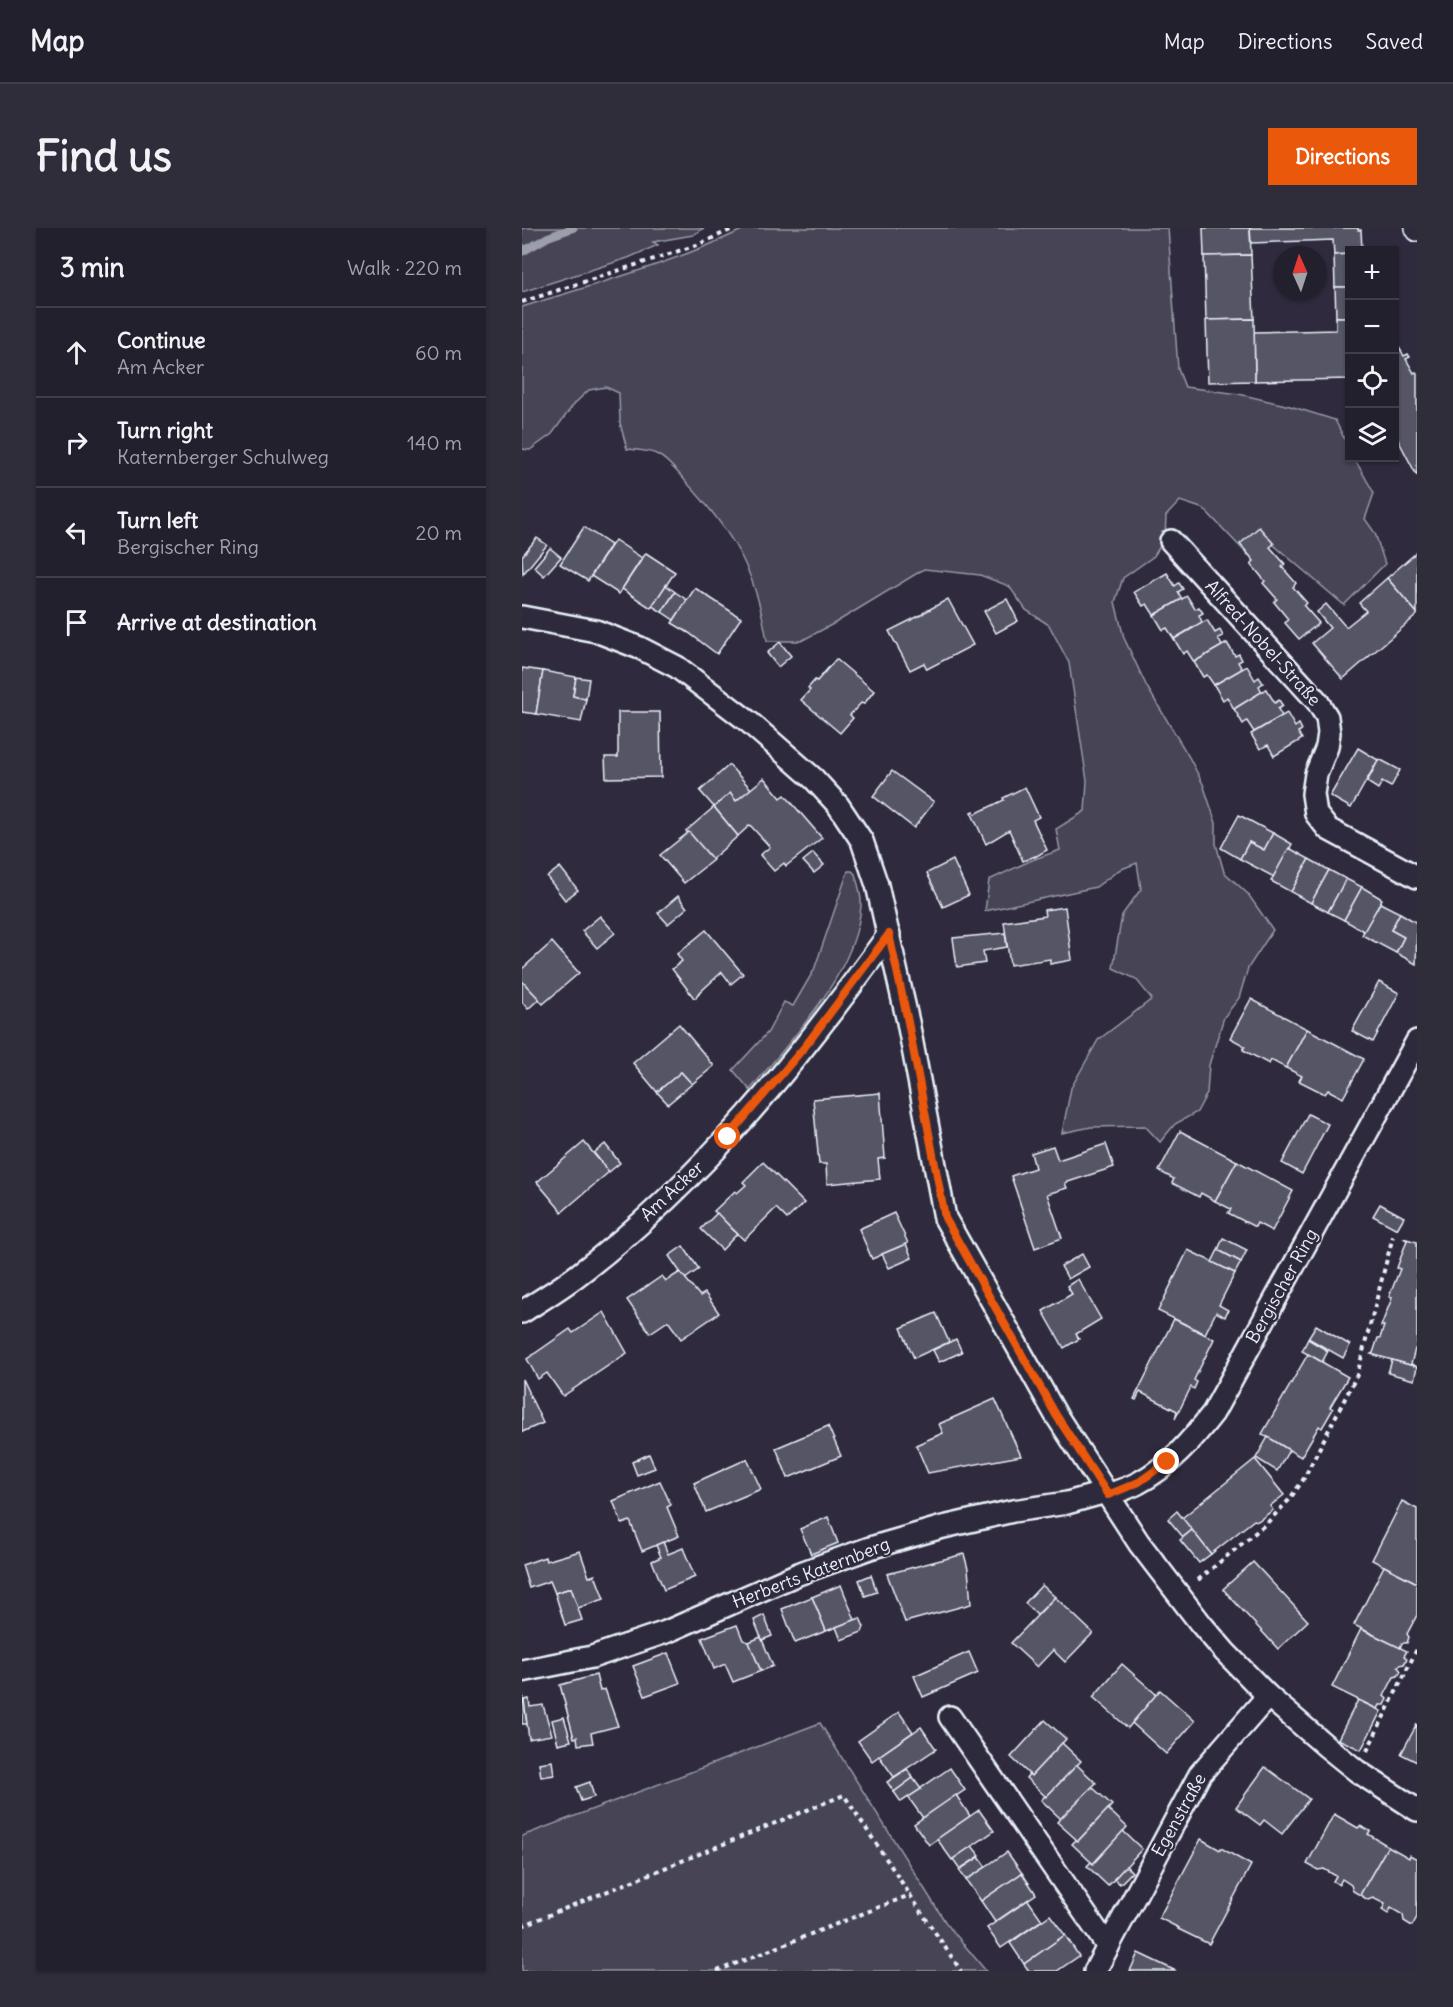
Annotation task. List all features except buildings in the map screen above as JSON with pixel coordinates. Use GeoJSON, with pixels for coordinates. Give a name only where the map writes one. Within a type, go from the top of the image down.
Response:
{"type":"FeatureCollection","features":[{"type":"Feature","properties":{"kind":"street","name":"Alfred-Nobel-Straße"},"geometry":{"type":"LineString","coordinates":[[1171,541],[1317,701],[1327,717],[1329,733],[1327,747],[1316,774],[1313,794],[1316,814],[1328,829],[1417,878]]}},
{"type":"Feature","properties":{"kind":"street"},"geometry":{"type":"LineString","coordinates":[[522,618],[596,631],[640,648],[677,667],[749,722],[814,779],[838,805],[862,841],[877,885],[908,1022],[945,1218],[1056,1415],[1139,1543],[1179,1597],[1225,1652],[1268,1696],[1357,1771],[1417,1810]]}},
{"type":"Feature","properties":{"kind":"street","name":"Am Acker"},"geometry":{"type":"LineString","coordinates":[[522,1312],[579,1274],[688,1179],[728,1137],[807,1044],[889,934]]}},
{"type":"Feature","properties":{"kind":"street","name":"Bergischer Ring"},"geometry":{"type":"LineString","coordinates":[[1107,1493],[1139,1482],[1167,1462],[1189,1443],[1213,1413],[1417,1041]]}},
{"type":"Feature","properties":{"kind":"street","name":"Herberts Katernberg"},"geometry":{"type":"LineString","coordinates":[[522,1671],[592,1657],[666,1632],[798,1574],[870,1548],[939,1528],[1107,1493]]}},
{"type":"Feature","properties":{"kind":"street","name":"Egenstraße"},"geometry":{"type":"LineString","coordinates":[[1095,1971],[1200,1774],[1268,1696]]}},
{"type":"Feature","properties":{"kind":"street"},"geometry":{"type":"LineString","coordinates":[[950,1717],[1108,1947]]}},
{"type":"Feature","properties":{"kind":"path"},"geometry":{"type":"LineString","coordinates":[[522,302],[697,245],[735,228]]}},
{"type":"Feature","properties":{"kind":"path"},"geometry":{"type":"LineString","coordinates":[[1179,1597],[1267,1523],[1304,1480],[1357,1375],[1393,1236]]}},
{"type":"Feature","properties":{"kind":"path"},"geometry":{"type":"LineString","coordinates":[[1357,1771],[1417,1649]]}},
{"type":"Feature","properties":{"kind":"path"},"geometry":{"type":"LineString","coordinates":[[522,1926],[844,1795],[961,1971]]}},
{"type":"Feature","properties":{"kind":"path"},"geometry":{"type":"LineString","coordinates":[[717,1971],[910,1895]]}},
{"type":"Feature","properties":{"kind":"shaded area"},"geometry":{"type":"Polygon","coordinates":[[[522,228],[704,228],[693,235],[653,242],[658,245],[628,258],[522,292],[522,245],[526,246],[522,243],[522,228]]]}},
{"type":"Feature","properties":{"kind":"shaded area"},"geometry":{"type":"Polygon","coordinates":[[[746,228],[1168,228],[1178,369],[1185,387],[1239,394],[1335,420],[1345,440],[1345,462],[1356,462],[1374,493],[1365,519],[1375,533],[1385,564],[1344,605],[1269,541],[1248,555],[1204,509],[1180,501],[1166,516],[1165,538],[1154,556],[1123,578],[1115,602],[1124,638],[1147,687],[1203,784],[1216,823],[1216,844],[1224,872],[1248,894],[1273,930],[1248,968],[1239,998],[1224,1017],[1209,1065],[1207,1093],[1197,1112],[1175,1124],[1160,1142],[1145,1126],[1091,1127],[1062,1133],[1071,1088],[1098,1040],[1152,999],[1136,979],[1113,968],[1122,915],[1141,889],[1137,863],[1119,870],[1096,887],[985,911],[989,880],[1060,850],[1056,829],[1085,811],[1087,781],[1069,663],[1049,625],[1026,610],[1009,586],[980,575],[924,569],[801,641],[767,641],[750,574],[731,538],[719,520],[666,460],[651,452],[627,449],[620,423],[619,393],[606,387],[589,390],[574,404],[552,434],[530,450],[522,449],[522,307],[664,262],[746,228]]]}},
{"type":"Feature","properties":{"kind":"shaded area"},"geometry":{"type":"Polygon","coordinates":[[[848,871],[855,874],[860,890],[861,906],[856,931],[847,956],[819,1004],[750,1090],[733,1070],[768,1032],[784,1002],[793,1006],[814,970],[848,871]]]}},
{"type":"Feature","properties":{"kind":"shaded area"},"geometry":{"type":"Polygon","coordinates":[[[820,1723],[946,1923],[986,1971],[522,1971],[522,1836],[820,1723]]]}},
{"type":"Feature","properties":{"kind":"waterway"},"geometry":{"type":"LineString","coordinates":[[522,252],[548,237],[573,228]]}},
{"type":"Feature","properties":{"kind":"route"},"geometry":{"type":"LineString","coordinates":[[728,1137],[807,1044],[889,934],[945,1218],[1056,1415],[1108,1495],[1139,1482],[1167,1462]]}}]}
